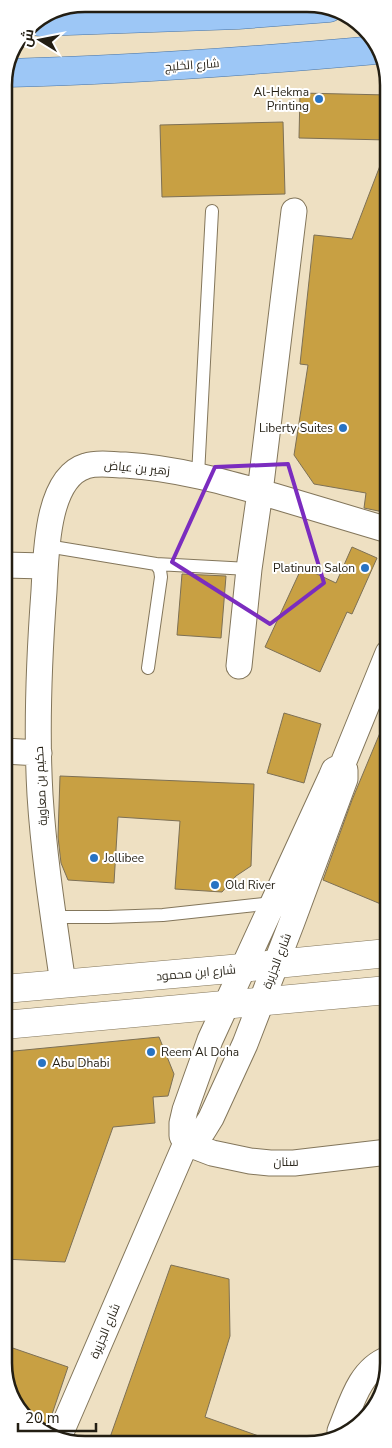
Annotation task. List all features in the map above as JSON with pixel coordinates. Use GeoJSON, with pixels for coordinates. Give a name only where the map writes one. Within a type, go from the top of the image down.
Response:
{"type":"FeatureCollection","features":[{"type":"Feature","properties":{"kind":"main road"},"geometry":{"type":"LineString","coordinates":[[51,21],[238,15],[252,12]]}},
{"type":"Feature","properties":{"kind":"main road","name":"شارع الخليج"},"geometry":{"type":"LineString","coordinates":[[14,73],[190,65],[370,51]]}},
{"type":"Feature","properties":{"kind":"street"},"geometry":{"type":"LineString","coordinates":[[239,666],[249,569],[294,211]]}},
{"type":"Feature","properties":{"kind":"street","name":"زهير بن عياض"},"geometry":{"type":"LineString","coordinates":[[45,566],[51,524],[59,491],[70,475],[86,466],[104,464],[136,466],[198,475],[380,528]]}},
{"type":"Feature","properties":{"kind":"street"},"geometry":{"type":"LineString","coordinates":[[13,565],[45,566]]}},
{"type":"Feature","properties":{"kind":"street","name":"حكيم بن معاوية"},"geometry":{"type":"LineString","coordinates":[[45,566],[39,688],[39,753],[44,835],[63,984]]}},
{"type":"Feature","properties":{"kind":"street","name":"شارع الجزيرة"},"geometry":{"type":"LineString","coordinates":[[186,1143],[182,1136],[185,1110],[210,1040],[334,770],[342,766],[380,674]]}},
{"type":"Feature","properties":{"kind":"street"},"geometry":{"type":"LineString","coordinates":[[12,751],[39,753]]}},
{"type":"Feature","properties":{"kind":"street","name":"شارع الجزيرة"},"geometry":{"type":"LineString","coordinates":[[62,1431],[186,1143],[195,1139],[203,1131],[211,1118],[245,1044],[345,780],[345,770],[342,766]]}},
{"type":"Feature","properties":{"kind":"street","name":"شارع ابن محمود"},"geometry":{"type":"LineString","coordinates":[[12,988],[379,954]]}},
{"type":"Feature","properties":{"kind":"street"},"geometry":{"type":"LineString","coordinates":[[12,1024],[379,991]]}},
{"type":"Feature","properties":{"kind":"street","name":"سنان"},"geometry":{"type":"LineString","coordinates":[[186,1143],[212,1153],[270,1163],[294,1163],[379,1153]]}},
{"type":"Feature","properties":{"kind":"street"},"geometry":{"type":"LineString","coordinates":[[342,1426],[364,1377],[379,1363]]}},
{"type":"Feature","properties":{"kind":"lane"},"geometry":{"type":"LineString","coordinates":[[198,475],[212,211]]}},
{"type":"Feature","properties":{"kind":"lane"},"geometry":{"type":"LineString","coordinates":[[45,566],[156,564],[249,569]]}},
{"type":"Feature","properties":{"kind":"lane"},"geometry":{"type":"LineString","coordinates":[[148,668],[161,577],[160,570],[156,564]]}},
{"type":"Feature","properties":{"kind":"lane"},"geometry":{"type":"LineString","coordinates":[[53,917],[163,915],[273,903]]}},
{"type":"Feature","properties":{"kind":"highlighted area"},"geometry":{"type":"Polygon","coordinates":[[[288,464],[324,583],[270,624],[172,562],[215,467],[288,464]]]}},
{"type":"Feature","properties":{"kind":"building"},"geometry":{"type":"Polygon","coordinates":[[[300,93],[380,95],[380,140],[299,138],[300,93]]]}},
{"type":"Feature","properties":{"kind":"building"},"geometry":{"type":"Polygon","coordinates":[[[283,122],[285,194],[162,197],[160,125],[283,122]]]}},
{"type":"Feature","properties":{"kind":"building"},"geometry":{"type":"Polygon","coordinates":[[[380,166],[380,511],[364,508],[366,493],[314,484],[294,455],[308,365],[300,364],[314,235],[352,239],[380,166]]]}},
{"type":"Feature","properties":{"kind":"building"},"geometry":{"type":"Polygon","coordinates":[[[352,547],[377,558],[352,614],[347,612],[320,672],[265,647],[302,567],[336,583],[352,547]]]}},
{"type":"Feature","properties":{"kind":"building"},"geometry":{"type":"Polygon","coordinates":[[[182,574],[226,576],[221,638],[177,635],[182,574]]]}},
{"type":"Feature","properties":{"kind":"building"},"geometry":{"type":"Polygon","coordinates":[[[284,713],[321,724],[304,783],[267,773],[284,713]]]}},
{"type":"Feature","properties":{"kind":"building"},"geometry":{"type":"Polygon","coordinates":[[[379,734],[379,903],[323,880],[352,800],[379,734]]]}},
{"type":"Feature","properties":{"kind":"building"},"geometry":{"type":"Polygon","coordinates":[[[60,776],[254,784],[251,866],[236,876],[222,892],[175,889],[180,821],[118,817],[114,883],[68,880],[61,863],[58,837],[60,776]]]}},
{"type":"Feature","properties":{"kind":"building"},"geometry":{"type":"Polygon","coordinates":[[[159,1037],[174,1074],[168,1096],[153,1097],[155,1123],[113,1127],[65,1262],[12,1259],[12,1051],[159,1037]]]}},
{"type":"Feature","properties":{"kind":"building"},"geometry":{"type":"Polygon","coordinates":[[[171,1265],[229,1279],[230,1336],[205,1417],[259,1436],[110,1436],[171,1265]]]}},
{"type":"Feature","properties":{"kind":"building"},"geometry":{"type":"Polygon","coordinates":[[[12,1348],[68,1367],[48,1425],[31,1410],[20,1395],[13,1372],[12,1348]]]}},
{"type":"Feature","properties":{"kind":"place","name":"Al-Hekma Printing"},"geometry":{"type":"Point","coordinates":[319,99]}},
{"type":"Feature","properties":{"kind":"place","name":"Liberty Suites"},"geometry":{"type":"Point","coordinates":[343,428]}},
{"type":"Feature","properties":{"kind":"place","name":"Platinum Salon"},"geometry":{"type":"Point","coordinates":[365,568]}},
{"type":"Feature","properties":{"kind":"place","name":"Jollibee"},"geometry":{"type":"Point","coordinates":[94,858]}},
{"type":"Feature","properties":{"kind":"place","name":"Old River"},"geometry":{"type":"Point","coordinates":[215,885]}},
{"type":"Feature","properties":{"kind":"place","name":"Reem Al Doha"},"geometry":{"type":"Point","coordinates":[151,1052]}},
{"type":"Feature","properties":{"kind":"place","name":"Abu Dhabi"},"geometry":{"type":"Point","coordinates":[42,1063]}}]}
